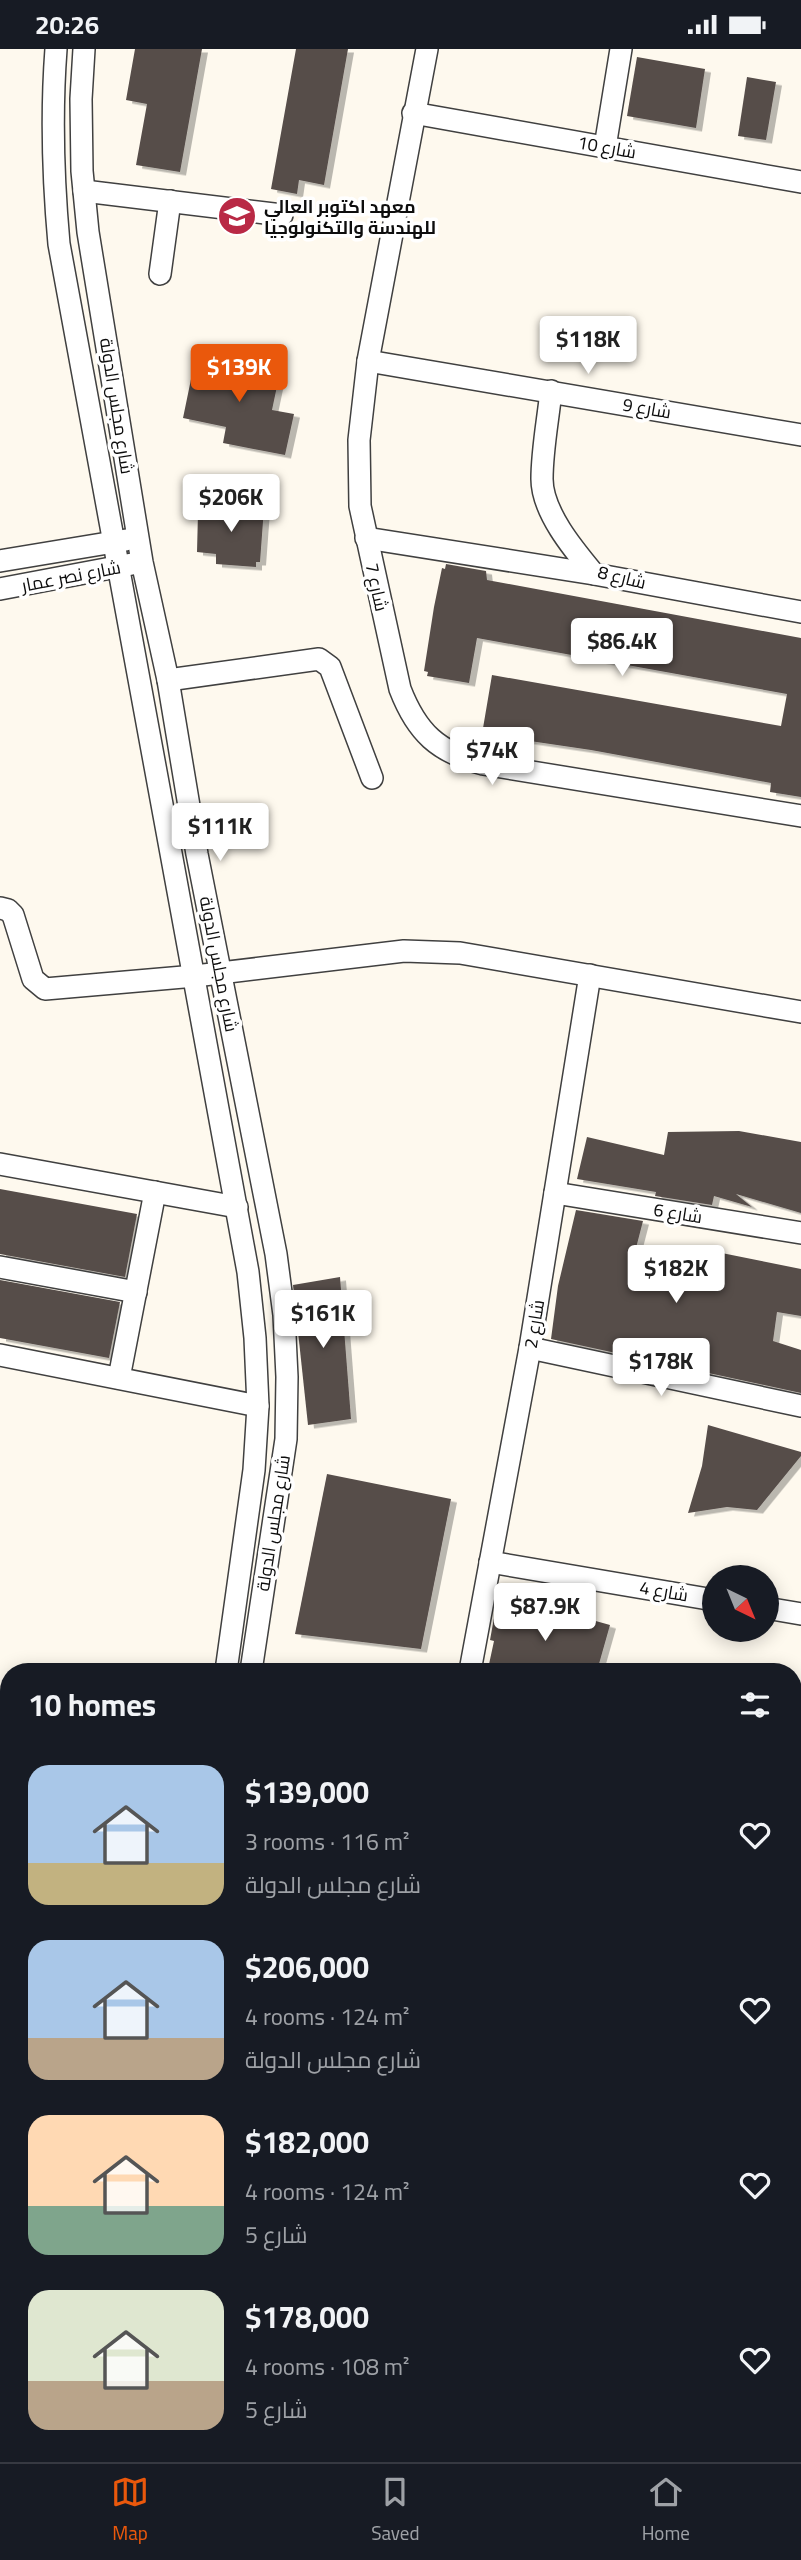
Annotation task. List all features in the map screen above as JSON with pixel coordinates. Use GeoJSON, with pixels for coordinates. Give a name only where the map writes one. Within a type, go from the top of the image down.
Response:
{"type":"FeatureCollection","features":[{"type":"Feature","properties":{"kind":"street","name":"شارع مجلس الدولة"},"geometry":{"type":"LineString","coordinates":[[56,49],[52,102],[52,173],[59,244],[237,1207],[251,1298],[258,1406],[254,1470],[227,1663]]}},
{"type":"Feature","properties":{"kind":"street","name":"شارع مجلس الدولة"},"geometry":{"type":"LineString","coordinates":[[84,49],[81,99],[88,232],[142,562],[168,680],[197,854],[276,1254],[284,1315],[286,1439],[252,1663]]}},
{"type":"Feature","properties":{"kind":"street","name":"شارع 7"},"geometry":{"type":"LineString","coordinates":[[426,49],[368,361],[358,473],[366,538],[400,689],[415,721],[439,747],[460,758],[483,764],[801,816]]}},
{"type":"Feature","properties":{"kind":"street"},"geometry":{"type":"LineString","coordinates":[[606,147],[621,49]]}},
{"type":"Feature","properties":{"kind":"street","name":"شارع 10"},"geometry":{"type":"LineString","coordinates":[[414,113],[801,183]]}},
{"type":"Feature","properties":{"kind":"street"},"geometry":{"type":"LineString","coordinates":[[84,191],[282,215]]}},
{"type":"Feature","properties":{"kind":"street"},"geometry":{"type":"LineString","coordinates":[[159,274],[170,201]]}},
{"type":"Feature","properties":{"kind":"street","name":"شارع 9"},"geometry":{"type":"LineString","coordinates":[[368,361],[801,435]]}},
{"type":"Feature","properties":{"kind":"street","name":"شارع 8"},"geometry":{"type":"LineString","coordinates":[[551,391],[542,482],[549,507],[561,531],[594,574],[801,612]]}},
{"type":"Feature","properties":{"kind":"street","name":"شارع نصر عمار"},"geometry":{"type":"LineString","coordinates":[[0,561],[138,538]]}},
{"type":"Feature","properties":{"kind":"street"},"geometry":{"type":"LineString","coordinates":[[366,538],[594,574]]}},
{"type":"Feature","properties":{"kind":"street","name":"شارع نصر عمار"},"geometry":{"type":"LineString","coordinates":[[0,589],[142,562]]}},
{"type":"Feature","properties":{"kind":"street"},"geometry":{"type":"LineString","coordinates":[[168,680],[319,659],[330,667],[372,778]]}},
{"type":"Feature","properties":{"kind":"street"},"geometry":{"type":"LineString","coordinates":[[0,908],[13,915],[33,979],[45,989],[195,977],[404,951],[432,950],[801,1012]]}},
{"type":"Feature","properties":{"kind":"street","name":"شارع 2"},"geometry":{"type":"LineString","coordinates":[[472,1663],[503,1481],[530,1348],[590,975]]}},
{"type":"Feature","properties":{"kind":"street"},"geometry":{"type":"LineString","coordinates":[[0,1164],[237,1207]]}},
{"type":"Feature","properties":{"kind":"street"},"geometry":{"type":"LineString","coordinates":[[119,1378],[155,1192]]}},
{"type":"Feature","properties":{"kind":"street","name":"شارع 6"},"geometry":{"type":"LineString","coordinates":[[555,1193],[801,1233]]}},
{"type":"Feature","properties":{"kind":"street"},"geometry":{"type":"LineString","coordinates":[[0,1267],[136,1292]]}},
{"type":"Feature","properties":{"kind":"street"},"geometry":{"type":"LineString","coordinates":[[530,1348],[801,1406]]}},
{"type":"Feature","properties":{"kind":"street"},"geometry":{"type":"LineString","coordinates":[[0,1355],[258,1406]]}},
{"type":"Feature","properties":{"kind":"street","name":"شارع 4"},"geometry":{"type":"LineString","coordinates":[[491,1562],[702,1598]]}},
{"type":"Feature","properties":{"kind":"street"},"geometry":{"type":"LineString","coordinates":[[779,1610],[801,1614]]}},
{"type":"Feature","properties":{"kind":"building"},"geometry":{"type":"Polygon","coordinates":[[[135,49],[202,49],[180,172],[136,165],[147,104],[126,100],[135,49]]]}},
{"type":"Feature","properties":{"kind":"building","name":"معهد اكتوبر العالي للهندسة والتكنولوجيا"},"geometry":{"type":"Polygon","coordinates":[[[296,49],[348,49],[324,185],[299,180],[297,194],[271,189],[296,49]]]}},
{"type":"Feature","properties":{"kind":"building"},"geometry":{"type":"Polygon","coordinates":[[[637,57],[705,69],[696,128],[627,116],[637,57]]]}},
{"type":"Feature","properties":{"kind":"building"},"geometry":{"type":"Polygon","coordinates":[[[747,77],[776,82],[766,140],[738,136],[747,77]]]}},
{"type":"Feature","properties":{"kind":"building"},"geometry":{"type":"Polygon","coordinates":[[[196,355],[280,372],[272,410],[294,414],[285,455],[223,443],[226,427],[183,418],[196,355]]]}},
{"type":"Feature","properties":{"kind":"building"},"geometry":{"type":"Polygon","coordinates":[[[203,503],[264,508],[260,562],[256,562],[256,567],[216,564],[216,554],[197,552],[198,513],[202,513],[203,503]]]}},
{"type":"Feature","properties":{"kind":"building"},"geometry":{"type":"Polygon","coordinates":[[[446,564],[486,571],[487,580],[801,638],[801,797],[770,792],[771,783],[591,750],[482,734],[492,675],[781,726],[787,694],[477,638],[469,683],[427,676],[428,672],[424,671],[434,607],[442,568],[445,569],[446,564]]]}},
{"type":"Feature","properties":{"kind":"building"},"geometry":{"type":"Polygon","coordinates":[[[739,1131],[801,1142],[801,1213],[736,1194],[752,1207],[714,1196],[712,1205],[655,1196],[656,1192],[577,1179],[587,1137],[664,1155],[668,1132],[739,1131]]]}},
{"type":"Feature","properties":{"kind":"building"},"geometry":{"type":"Polygon","coordinates":[[[0,1189],[137,1214],[125,1277],[0,1254],[0,1189]]]}},
{"type":"Feature","properties":{"kind":"building"},"geometry":{"type":"Polygon","coordinates":[[[576,1210],[643,1221],[636,1248],[679,1260],[682,1245],[801,1269],[801,1316],[777,1312],[773,1341],[801,1350],[801,1393],[551,1339],[558,1286],[576,1210]]]}},
{"type":"Feature","properties":{"kind":"building"},"geometry":{"type":"Polygon","coordinates":[[[340,1277],[351,1419],[308,1425],[293,1285],[340,1277]]]}},
{"type":"Feature","properties":{"kind":"building"},"geometry":{"type":"Polygon","coordinates":[[[0,1280],[120,1302],[109,1358],[0,1338],[0,1280]]]}},
{"type":"Feature","properties":{"kind":"building"},"geometry":{"type":"Polygon","coordinates":[[[708,1425],[801,1452],[801,1456],[757,1510],[727,1507],[688,1513],[702,1466],[708,1425]]]}},
{"type":"Feature","properties":{"kind":"building"},"geometry":{"type":"Polygon","coordinates":[[[327,1474],[451,1499],[421,1649],[295,1634],[327,1474]]]}},
{"type":"Feature","properties":{"kind":"building"},"geometry":{"type":"Polygon","coordinates":[[[496,1607],[584,1622],[585,1618],[610,1625],[599,1663],[489,1663],[494,1641],[490,1640],[496,1607]]]}},
{"type":"Feature","properties":{"kind":"place","name":"معهد اكتوبر العالي للهندسة والتكنولوجيا"},"geometry":{"type":"Point","coordinates":[237,216]}}]}
